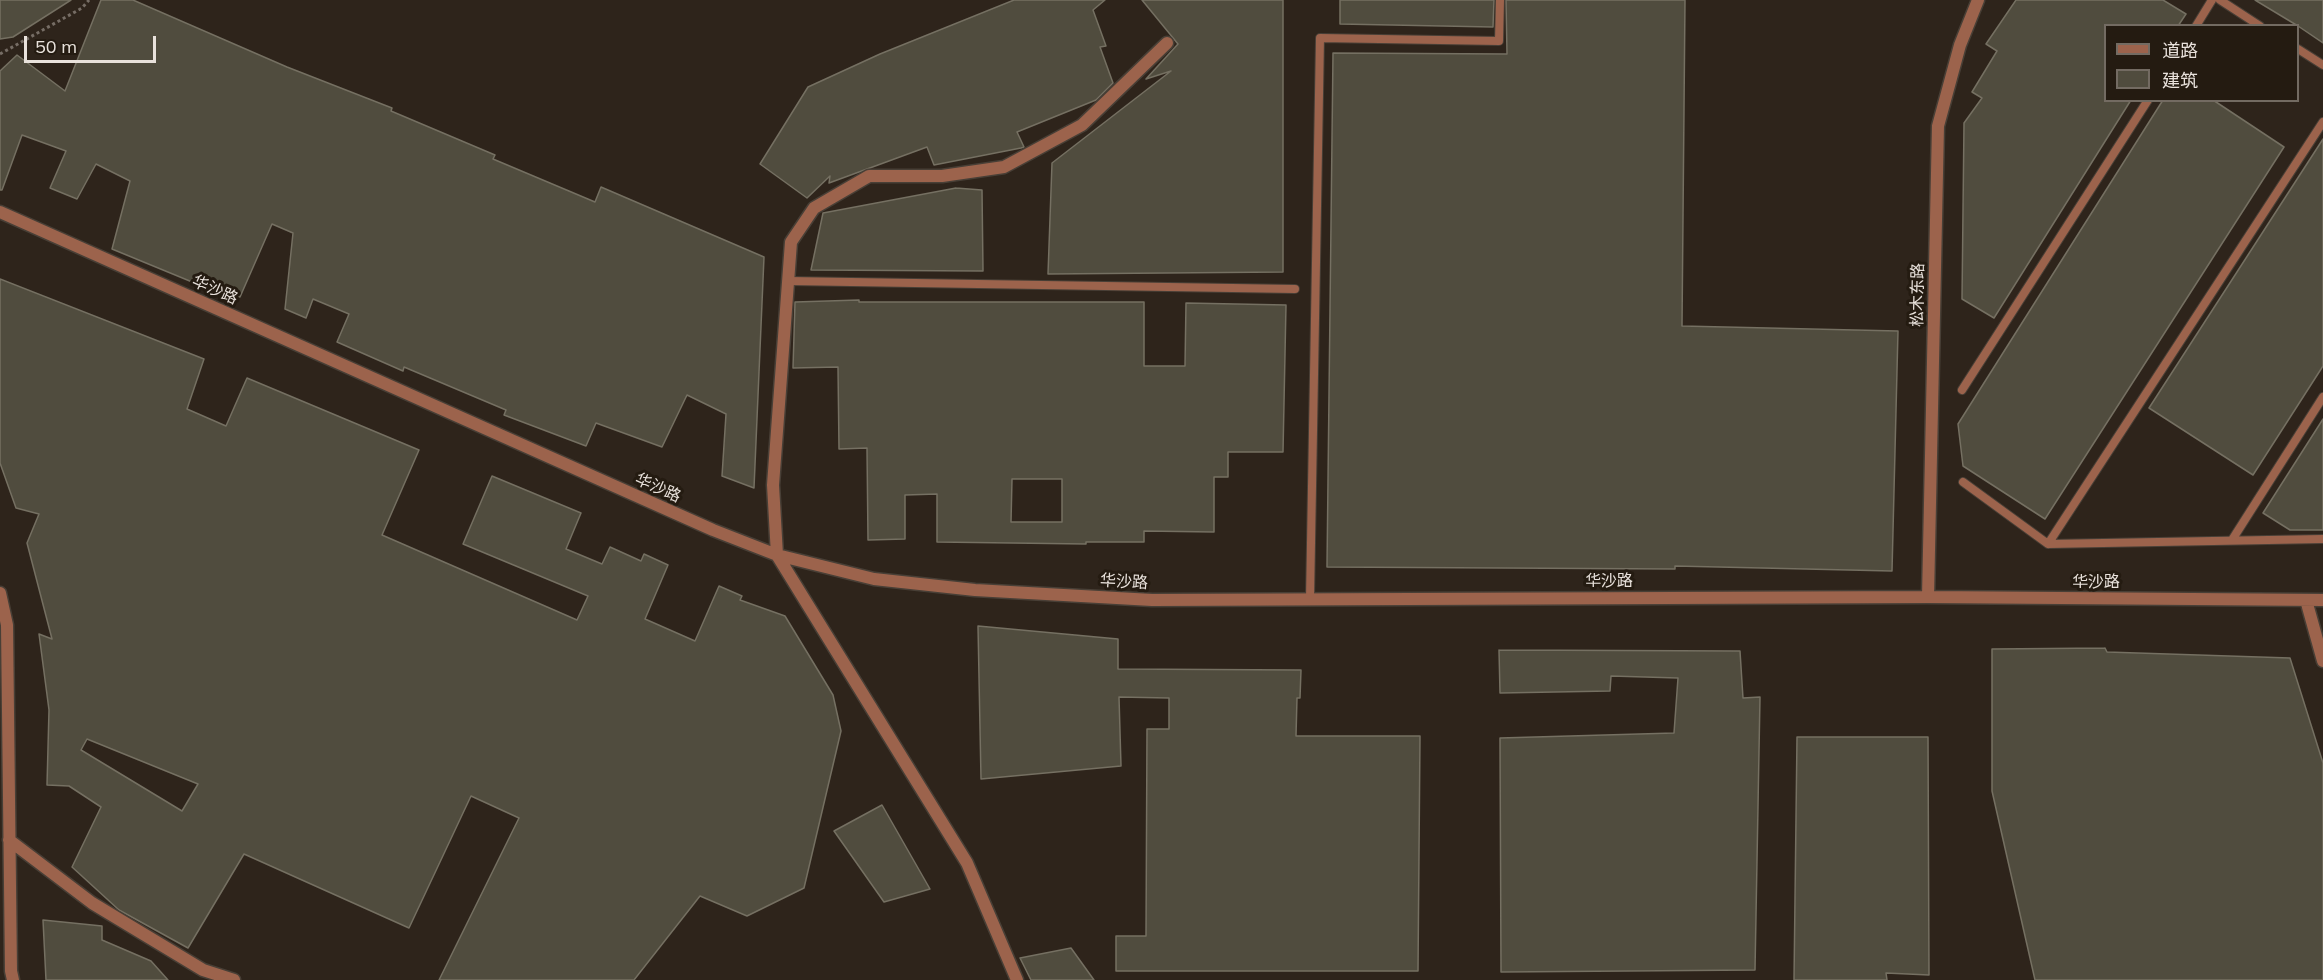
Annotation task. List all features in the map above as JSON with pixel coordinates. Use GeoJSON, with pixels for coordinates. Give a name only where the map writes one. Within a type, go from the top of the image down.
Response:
{"type":"FeatureCollection","features":[{"type":"Feature","properties":{"kind":"street","name":"松木东路"},"geometry":{"type":"LineString","coordinates":[[1928,597],[1938,126],[1960,45],[1978,0]]}},
{"type":"Feature","properties":{"kind":"street"},"geometry":{"type":"LineString","coordinates":[[1017,980],[968,863],[777,555],[773,485],[791,242],[814,208],[869,176],[942,176],[1004,167],[1082,125],[1167,44]]}},
{"type":"Feature","properties":{"kind":"street","name":"华沙路"},"geometry":{"type":"LineString","coordinates":[[0,212],[713,530],[777,555],[874,579],[975,590],[1152,600],[1928,597],[2323,600]]}},
{"type":"Feature","properties":{"kind":"street"},"geometry":{"type":"LineString","coordinates":[[0,593],[7,625],[11,971],[13,980]]}},
{"type":"Feature","properties":{"kind":"street"},"geometry":{"type":"LineString","coordinates":[[2306,600],[2323,661]]}},
{"type":"Feature","properties":{"kind":"street"},"geometry":{"type":"LineString","coordinates":[[9,840],[92,903],[203,970],[234,980]]}},
{"type":"Feature","properties":{"kind":"lane"},"geometry":{"type":"LineString","coordinates":[[1310,599],[1320,38],[1499,41],[1500,0]]}},
{"type":"Feature","properties":{"kind":"lane"},"geometry":{"type":"LineString","coordinates":[[2197,24],[2212,0]]}},
{"type":"Feature","properties":{"kind":"lane"},"geometry":{"type":"LineString","coordinates":[[2220,0],[2257,24]]}},
{"type":"Feature","properties":{"kind":"lane"},"geometry":{"type":"LineString","coordinates":[[2299,50],[2323,65]]}},
{"type":"Feature","properties":{"kind":"lane"},"geometry":{"type":"LineString","coordinates":[[1962,390],[2147,102]]}},
{"type":"Feature","properties":{"kind":"lane"},"geometry":{"type":"LineString","coordinates":[[2048,544],[2323,122]]}},
{"type":"Feature","properties":{"kind":"lane"},"geometry":{"type":"LineString","coordinates":[[788,281],[1295,289]]}},
{"type":"Feature","properties":{"kind":"lane"},"geometry":{"type":"LineString","coordinates":[[2232,540],[2323,397]]}},
{"type":"Feature","properties":{"kind":"lane"},"geometry":{"type":"LineString","coordinates":[[1963,482],[2048,544],[2323,539]]}},
{"type":"Feature","properties":{"kind":"path"},"geometry":{"type":"LineString","coordinates":[[0,54],[82,8],[89,0]]}},
{"type":"Feature","properties":{"kind":"building"},"geometry":{"type":"Polygon","coordinates":[[[0,0],[71,0],[13,37],[0,39],[0,0]]]}},
{"type":"Feature","properties":{"kind":"building"},"geometry":{"type":"Polygon","coordinates":[[[101,0],[133,0],[287,67],[392,108],[391,111],[495,155],[493,159],[595,202],[601,187],[764,257],[754,488],[722,476],[726,414],[687,395],[662,447],[596,423],[586,446],[504,415],[506,410],[404,367],[403,371],[337,342],[349,314],[313,299],[306,318],[285,309],[293,233],[272,224],[240,297],[199,279],[197,284],[112,249],[130,181],[96,164],[77,199],[50,188],[66,151],[22,135],[2,190],[0,190],[0,71],[17,55],[65,91],[101,0]]]}},
{"type":"Feature","properties":{"kind":"building"},"geometry":{"type":"Polygon","coordinates":[[[1014,0],[1105,0],[1093,10],[1106,46],[1100,47],[1113,83],[1096,100],[1017,132],[1024,147],[934,165],[927,147],[829,183],[830,176],[807,198],[760,164],[808,87],[880,54],[1014,0]]]}},
{"type":"Feature","properties":{"kind":"building"},"geometry":{"type":"Polygon","coordinates":[[[1142,0],[1283,0],[1283,272],[1048,274],[1052,163],[1171,71],[1146,79],[1178,44],[1142,0]]]}},
{"type":"Feature","properties":{"kind":"building"},"geometry":{"type":"Polygon","coordinates":[[[1340,0],[1494,0],[1493,27],[1340,24],[1340,0]]]}},
{"type":"Feature","properties":{"kind":"building"},"geometry":{"type":"Polygon","coordinates":[[[1506,0],[1685,0],[1682,326],[1898,331],[1892,571],[1675,566],[1675,569],[1327,567],[1333,53],[1507,54],[1506,0]]]}},
{"type":"Feature","properties":{"kind":"building"},"geometry":{"type":"Polygon","coordinates":[[[2016,0],[2163,0],[2186,14],[2179,24],[2104,24],[2104,102],[2130,102],[1994,318],[1962,299],[1964,123],[1982,98],[1972,92],[1997,51],[1986,44],[2016,0]]]}},
{"type":"Feature","properties":{"kind":"building"},"geometry":{"type":"Polygon","coordinates":[[[2255,0],[2323,0],[2323,43],[2299,27],[2299,24],[2295,24],[2255,0]]]}},
{"type":"Feature","properties":{"kind":"building"},"geometry":{"type":"Polygon","coordinates":[[[2162,102],[2216,102],[2284,147],[2045,519],[1963,466],[1958,424],[2162,102]]]}},
{"type":"Feature","properties":{"kind":"building"},"geometry":{"type":"Polygon","coordinates":[[[2323,139],[2323,366],[2253,475],[2149,408],[2323,139]]]}},
{"type":"Feature","properties":{"kind":"building"},"geometry":{"type":"Polygon","coordinates":[[[956,188],[982,190],[983,271],[811,270],[823,213],[956,188]]]}},
{"type":"Feature","properties":{"kind":"building"},"geometry":{"type":"Polygon","coordinates":[[[0,279],[204,359],[187,409],[226,426],[247,378],[419,450],[382,535],[577,620],[588,596],[463,544],[492,476],[581,513],[566,549],[602,564],[610,547],[641,561],[644,554],[668,565],[645,619],[695,641],[719,586],[742,596],[740,600],[785,616],[833,695],[841,731],[804,888],[747,916],[700,896],[634,980],[439,980],[519,818],[471,796],[409,928],[244,854],[188,948],[119,910],[72,867],[101,807],[69,786],[47,785],[49,710],[39,634],[52,639],[27,543],[39,514],[16,508],[0,463],[0,279]],[[87,739],[81,750],[182,811],[198,784],[87,739]]]}},
{"type":"Feature","properties":{"kind":"building"},"geometry":{"type":"Polygon","coordinates":[[[859,300],[859,302],[1144,302],[1144,366],[1185,366],[1186,303],[1286,305],[1283,452],[1228,452],[1228,477],[1214,477],[1214,532],[1144,531],[1144,542],[1086,542],[1086,544],[937,542],[937,494],[905,495],[905,539],[868,540],[867,448],[839,449],[838,367],[793,368],[795,302],[859,300]],[[1012,479],[1011,522],[1062,522],[1062,479],[1012,479]]]}},
{"type":"Feature","properties":{"kind":"building"},"geometry":{"type":"Polygon","coordinates":[[[2323,419],[2323,530],[2290,530],[2263,513],[2323,419]]]}},
{"type":"Feature","properties":{"kind":"building"},"geometry":{"type":"Polygon","coordinates":[[[978,626],[1118,639],[1118,669],[1301,670],[1300,698],[1297,698],[1296,736],[1420,736],[1418,971],[1116,971],[1116,936],[1146,936],[1147,729],[1169,729],[1169,698],[1119,697],[1121,766],[981,779],[978,626]]]}},
{"type":"Feature","properties":{"kind":"building"},"geometry":{"type":"Polygon","coordinates":[[[2105,648],[2107,652],[2290,658],[2323,763],[2323,980],[2035,980],[1992,791],[1992,649],[2105,648]]]}},
{"type":"Feature","properties":{"kind":"building"},"geometry":{"type":"Polygon","coordinates":[[[1499,650],[1740,651],[1743,698],[1760,697],[1755,970],[1501,972],[1500,738],[1674,733],[1678,678],[1611,676],[1610,691],[1500,693],[1499,650]]]}},
{"type":"Feature","properties":{"kind":"building"},"geometry":{"type":"Polygon","coordinates":[[[1797,737],[1928,737],[1929,975],[1886,973],[1887,980],[1794,980],[1797,737]]]}},
{"type":"Feature","properties":{"kind":"building"},"geometry":{"type":"Polygon","coordinates":[[[882,805],[930,889],[884,902],[834,831],[882,805]]]}},
{"type":"Feature","properties":{"kind":"building"},"geometry":{"type":"Polygon","coordinates":[[[43,920],[102,926],[102,940],[151,961],[168,980],[46,980],[43,920]]]}},
{"type":"Feature","properties":{"kind":"building"},"geometry":{"type":"Polygon","coordinates":[[[1071,948],[1094,980],[1031,980],[1020,958],[1071,948]]]}}]}
